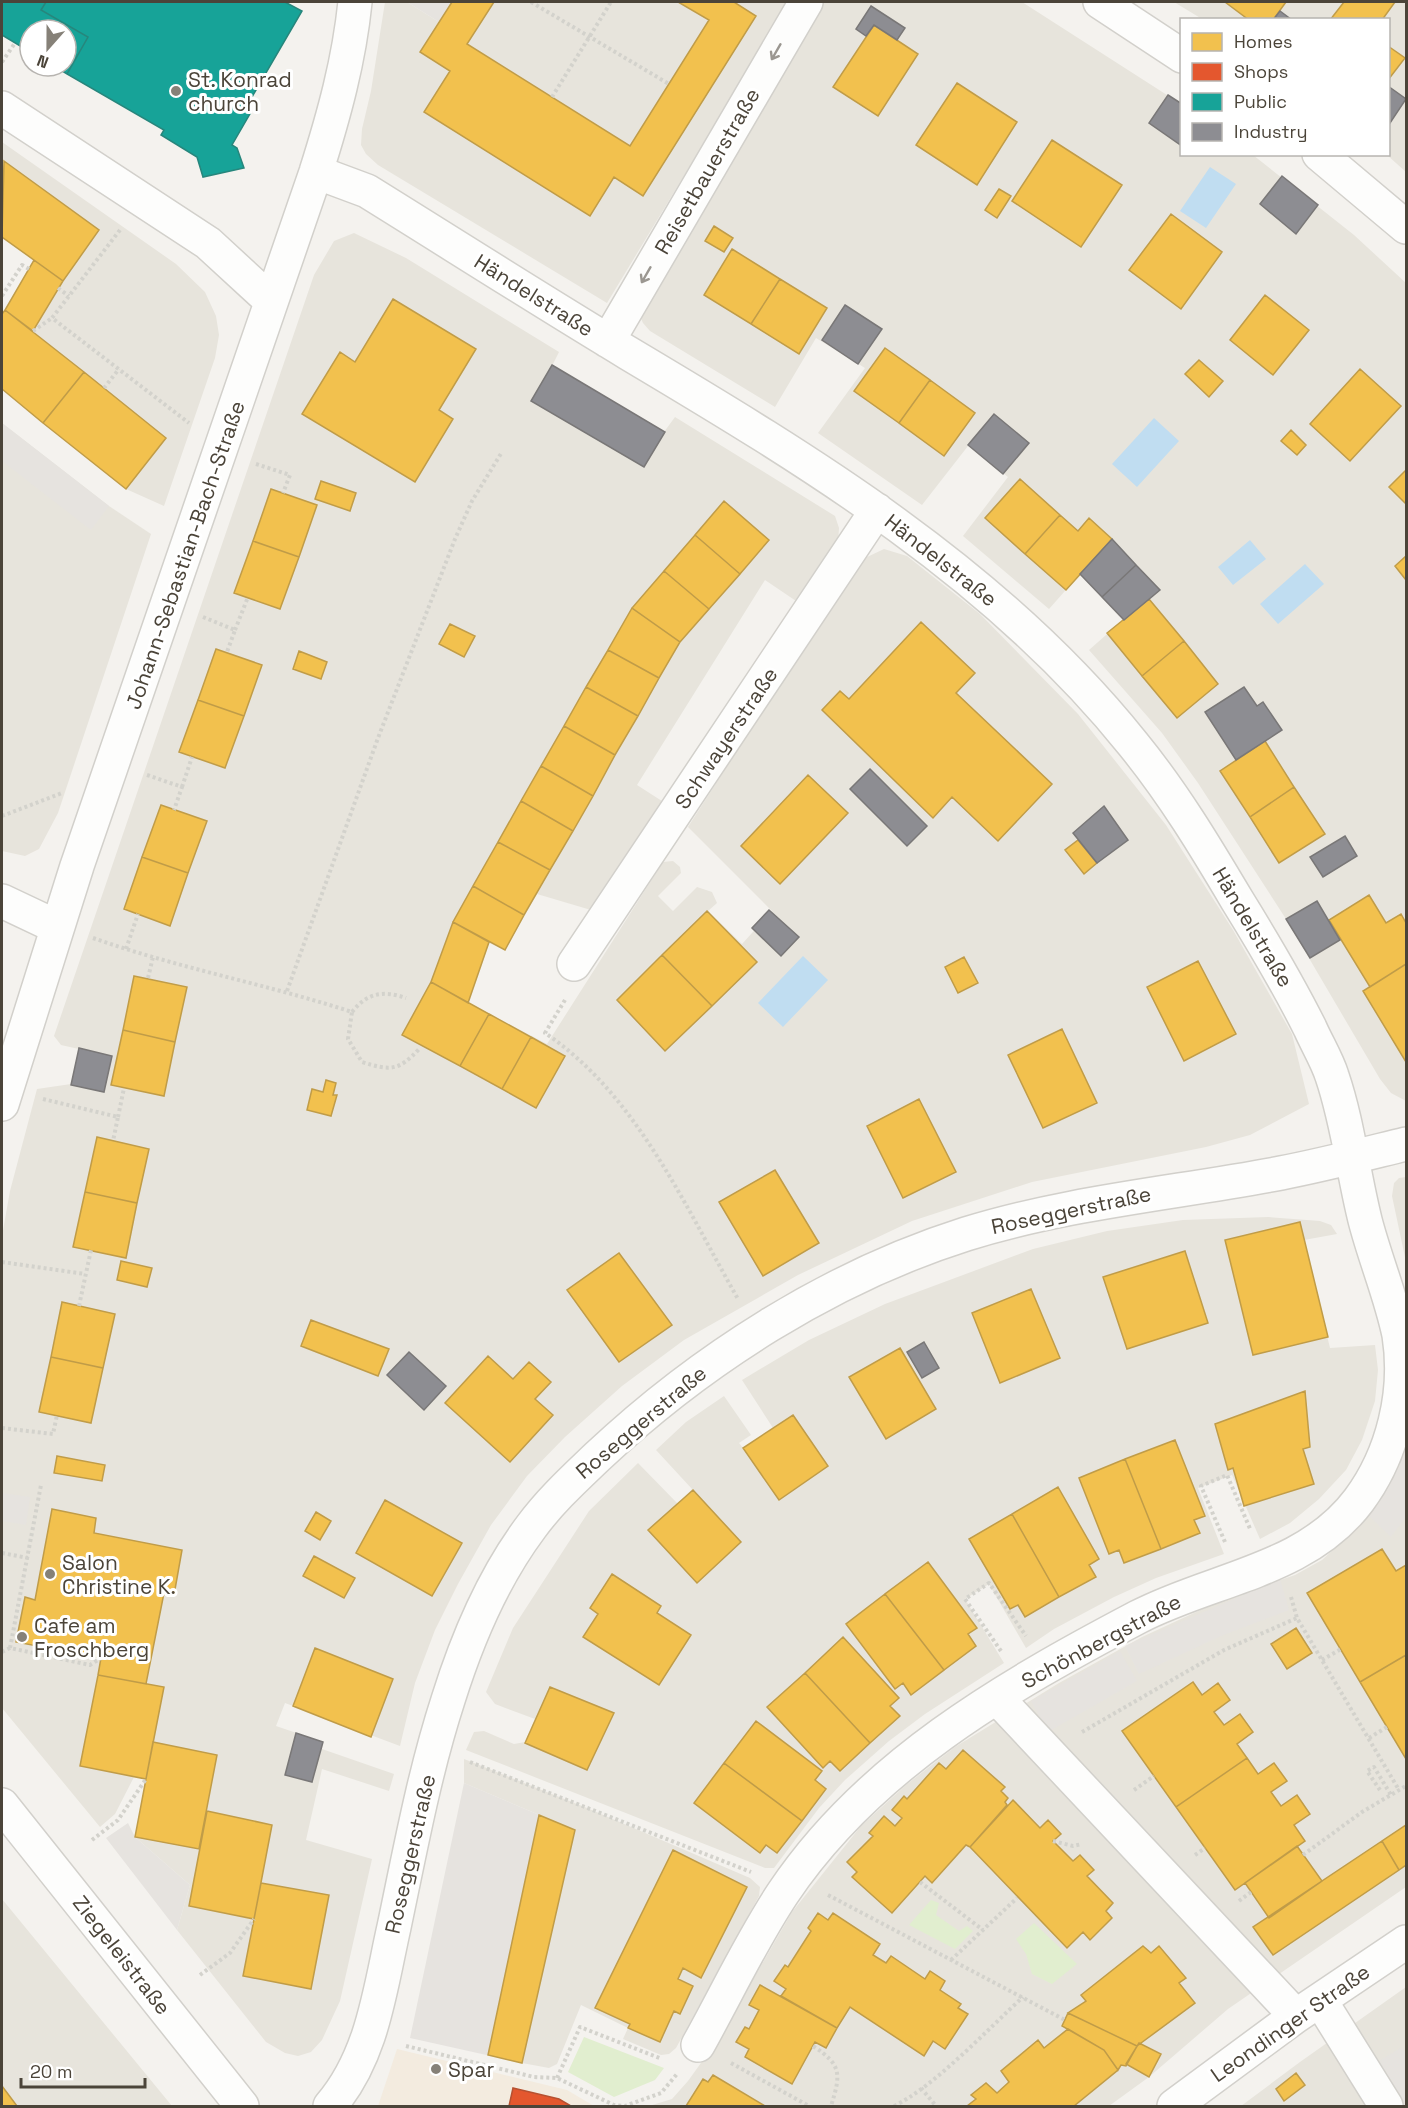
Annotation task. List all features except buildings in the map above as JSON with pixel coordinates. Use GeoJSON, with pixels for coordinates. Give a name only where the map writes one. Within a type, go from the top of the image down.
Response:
{"type":"FeatureCollection","features":[{"type":"Feature","properties":{"kind":"street","name":"Johann-Sebastian-Bach-Straße"},"geometry":{"type":"LineString","coordinates":[[2,1104],[57,927],[316,172],[339,97],[351,39],[355,2]]}},
{"type":"Feature","properties":{"kind":"street","name":"Reisetbauerstraße"},"geometry":{"type":"LineString","coordinates":[[608,340],[806,2]]}},
{"type":"Feature","properties":{"kind":"street"},"geometry":{"type":"LineString","coordinates":[[1100,2],[1180,55]]}},
{"type":"Feature","properties":{"kind":"street"},"geometry":{"type":"LineString","coordinates":[[2,108],[208,243],[271,302]]}},
{"type":"Feature","properties":{"kind":"street"},"geometry":{"type":"LineString","coordinates":[[1321,156],[1407,227]]}},
{"type":"Feature","properties":{"kind":"street","name":"Händelstraße"},"geometry":{"type":"LineString","coordinates":[[316,172],[366,191],[779,443],[877,510],[996,603],[1060,663],[1134,744],[1191,823],[1289,986],[1331,1072],[1352,1156]]}},
{"type":"Feature","properties":{"kind":"street","name":"Schwayerstraße"},"geometry":{"type":"LineString","coordinates":[[574,964],[877,510]]}},
{"type":"Feature","properties":{"kind":"street"},"geometry":{"type":"LineString","coordinates":[[2,902],[57,927]]}},
{"type":"Feature","properties":{"kind":"street","name":"Roseggerstraße"},"geometry":{"type":"LineString","coordinates":[[330,2106],[347,2084],[369,2037],[433,1748],[461,1659],[478,1619],[494,1584],[532,1526],[570,1483],[623,1432],[693,1376],[757,1333],[864,1275],[963,1235],[1113,1199],[1282,1173],[1407,1144]]}},
{"type":"Feature","properties":{"kind":"street","name":"Schönbergstraße"},"geometry":{"type":"LineString","coordinates":[[685,2054],[791,1882],[839,1822],[872,1789],[930,1742],[1033,1676],[1144,1614],[1189,1594],[1282,1562],[1327,1535],[1358,1501],[1382,1461],[1398,1418],[1403,1357],[1366,1223],[1352,1156]]}},
{"type":"Feature","properties":{"kind":"street"},"geometry":{"type":"LineString","coordinates":[[998,1699],[1048,1752],[1308,2008],[1386,2106]]}},
{"type":"Feature","properties":{"kind":"street","name":"Ziegeleistraße"},"geometry":{"type":"LineString","coordinates":[[2,1805],[242,2106]]}},
{"type":"Feature","properties":{"kind":"street","name":"Leondinger Straße"},"geometry":{"type":"LineString","coordinates":[[1174,2106],[1308,2008],[1407,1942]]}},
{"type":"Feature","properties":{"kind":"path"},"geometry":{"type":"LineString","coordinates":[[531,2],[669,84]]}},
{"type":"Feature","properties":{"kind":"path"},"geometry":{"type":"LineString","coordinates":[[552,97],[611,2]]}},
{"type":"Feature","properties":{"kind":"path"},"geometry":{"type":"LineString","coordinates":[[2,62],[15,43]]}},
{"type":"Feature","properties":{"kind":"path"},"geometry":{"type":"LineString","coordinates":[[33,331],[52,318],[128,220]]}},
{"type":"Feature","properties":{"kind":"path"},"geometry":{"type":"LineString","coordinates":[[2,296],[22,265],[29,269]]}},
{"type":"Feature","properties":{"kind":"path"},"geometry":{"type":"LineString","coordinates":[[58,288],[69,296]]}},
{"type":"Feature","properties":{"kind":"path"},"geometry":{"type":"LineString","coordinates":[[52,318],[198,430]]}},
{"type":"Feature","properties":{"kind":"path"},"geometry":{"type":"LineString","coordinates":[[105,388],[119,369]]}},
{"type":"Feature","properties":{"kind":"path"},"geometry":{"type":"LineString","coordinates":[[287,991],[378,738],[455,539],[472,501],[502,452]]}},
{"type":"Feature","properties":{"kind":"path"},"geometry":{"type":"LineString","coordinates":[[250,462],[290,475],[284,493]]}},
{"type":"Feature","properties":{"kind":"path"},"geometry":{"type":"LineString","coordinates":[[227,652],[248,597]]}},
{"type":"Feature","properties":{"kind":"path"},"geometry":{"type":"LineString","coordinates":[[198,615],[235,630]]}},
{"type":"Feature","properties":{"kind":"path"},"geometry":{"type":"LineString","coordinates":[[174,810],[192,757]]}},
{"type":"Feature","properties":{"kind":"path"},"geometry":{"type":"LineString","coordinates":[[144,774],[182,787]]}},
{"type":"Feature","properties":{"kind":"path"},"geometry":{"type":"LineString","coordinates":[[2,816],[63,792]]}},
{"type":"Feature","properties":{"kind":"path"},"geometry":{"type":"LineString","coordinates":[[126,949],[138,914]]}},
{"type":"Feature","properties":{"kind":"path"},"geometry":{"type":"LineString","coordinates":[[90,938],[153,957],[287,991],[352,1012]]}},
{"type":"Feature","properties":{"kind":"path"},"geometry":{"type":"LineString","coordinates":[[148,978],[153,957]]}},
{"type":"Feature","properties":{"kind":"path"},"geometry":{"type":"LineString","coordinates":[[574,964],[584,970],[545,1033],[574,1053],[624,1106],[739,1300]]}},
{"type":"Feature","properties":{"kind":"path"},"geometry":{"type":"LineString","coordinates":[[406,998],[391,993],[374,994],[361,1001],[352,1012],[348,1039],[362,1062],[386,1069],[406,1064],[419,1049]]}},
{"type":"Feature","properties":{"kind":"path"},"geometry":{"type":"LineString","coordinates":[[113,1141],[124,1088]]}},
{"type":"Feature","properties":{"kind":"path"},"geometry":{"type":"LineString","coordinates":[[39,1098],[118,1117]]}},
{"type":"Feature","properties":{"kind":"path"},"geometry":{"type":"LineString","coordinates":[[79,1306],[91,1250]]}},
{"type":"Feature","properties":{"kind":"path"},"geometry":{"type":"LineString","coordinates":[[2,1262],[85,1274]]}},
{"type":"Feature","properties":{"kind":"path"},"geometry":{"type":"LineString","coordinates":[[2,1428],[53,1434],[57,1415]]}},
{"type":"Feature","properties":{"kind":"path"},"geometry":{"type":"LineString","coordinates":[[1227,1546],[1201,1486],[1227,1475],[1254,1536]]}},
{"type":"Feature","properties":{"kind":"path"},"geometry":{"type":"LineString","coordinates":[[10,1648],[41,1485]]}},
{"type":"Feature","properties":{"kind":"path"},"geometry":{"type":"LineString","coordinates":[[2,1553],[27,1558]]}},
{"type":"Feature","properties":{"kind":"path"},"geometry":{"type":"LineString","coordinates":[[1282,1562],[1297,1618],[1399,1790]]}},
{"type":"Feature","properties":{"kind":"path"},"geometry":{"type":"LineString","coordinates":[[1004,1655],[965,1599],[989,1583],[1029,1640]]}},
{"type":"Feature","properties":{"kind":"path"},"geometry":{"type":"LineString","coordinates":[[1048,1752],[1224,1650],[1297,1618]]}},
{"type":"Feature","properties":{"kind":"path"},"geometry":{"type":"LineString","coordinates":[[2,1652],[10,1648],[90,1665],[101,1658]]}},
{"type":"Feature","properties":{"kind":"path"},"geometry":{"type":"LineString","coordinates":[[1322,1660],[1341,1649]]}},
{"type":"Feature","properties":{"kind":"path"},"geometry":{"type":"LineString","coordinates":[[1369,1738],[1388,1727]]}},
{"type":"Feature","properties":{"kind":"path"},"geometry":{"type":"LineString","coordinates":[[464,1759],[791,1882],[951,1960],[1065,2020]]}},
{"type":"Feature","properties":{"kind":"path"},"geometry":{"type":"LineString","coordinates":[[1380,1790],[1367,1771],[1374,1767],[1391,1795]]}},
{"type":"Feature","properties":{"kind":"path"},"geometry":{"type":"LineString","coordinates":[[92,1840],[118,1820],[146,1779]]}},
{"type":"Feature","properties":{"kind":"path"},"geometry":{"type":"LineString","coordinates":[[1303,1855],[1407,1786]]}},
{"type":"Feature","properties":{"kind":"path"},"geometry":{"type":"LineString","coordinates":[[920,1882],[983,1930]]}},
{"type":"Feature","properties":{"kind":"path"},"geometry":{"type":"LineString","coordinates":[[951,1960],[1017,1898]]}},
{"type":"Feature","properties":{"kind":"path"},"geometry":{"type":"LineString","coordinates":[[200,1975],[230,1953],[254,1918]]}},
{"type":"Feature","properties":{"kind":"path"},"geometry":{"type":"LineString","coordinates":[[894,2106],[921,2088],[1023,1997]]}},
{"type":"Feature","properties":{"kind":"path"},"geometry":{"type":"LineString","coordinates":[[557,2078],[580,2027],[685,2054],[809,2106]]}},
{"type":"Feature","properties":{"kind":"path"},"geometry":{"type":"LineString","coordinates":[[404,2045],[534,2078],[557,2078],[614,2104],[625,2106],[661,2093],[677,2074]]}},
{"type":"Feature","properties":{"kind":"path"},"geometry":{"type":"LineString","coordinates":[[813,2046],[832,2059],[837,2072],[836,2090],[831,2106]]}},
{"type":"Feature","properties":{"kind":"path"},"geometry":{"type":"LineString","coordinates":[[921,2088],[936,2106]]}},
{"type":"Feature","properties":{"kind":"shaded area"},"geometry":{"type":"Polygon","coordinates":[[[385,2],[407,2],[439,22],[452,2],[789,2],[607,303],[378,165],[366,154],[361,145],[362,129],[371,91],[385,2]]]}},
{"type":"Feature","properties":{"kind":"shaded area"},"geometry":{"type":"Polygon","coordinates":[[[407,2],[452,2],[439,22],[407,2]]]}},
{"type":"Feature","properties":{"kind":"shaded area"},"geometry":{"type":"Polygon","coordinates":[[[823,2],[1022,2],[1180,103],[1180,156],[1254,156],[1354,235],[1406,283],[1406,1101],[1391,1093],[1380,1079],[1286,919],[1198,783],[1162,733],[1089,650],[1123,620],[1080,574],[1049,609],[963,536],[1008,477],[968,446],[922,505],[818,433],[865,368],[816,338],[775,407],[650,331],[640,316],[823,2]]]}},
{"type":"Feature","properties":{"kind":"shaded area"},"geometry":{"type":"Polygon","coordinates":[[[1174,2],[1406,2],[1406,172],[1388,156],[1390,156],[1390,18],[1200,18],[1174,2]]]}},
{"type":"Feature","properties":{"kind":"shaded area"},"geometry":{"type":"Polygon","coordinates":[[[2,142],[176,264],[205,292],[216,316],[219,335],[215,358],[164,506],[126,489],[2,389],[2,314],[34,260],[2,237],[2,142]]]}},
{"type":"Feature","properties":{"kind":"shaded area"},"geometry":{"type":"Polygon","coordinates":[[[354,233],[406,258],[559,352],[552,366],[664,432],[675,417],[835,516],[839,528],[838,543],[799,603],[765,580],[637,785],[665,803],[591,910],[537,894],[505,950],[489,943],[469,1003],[547,1044],[663,862],[673,861],[680,867],[681,873],[658,896],[673,911],[697,887],[712,892],[717,903],[708,911],[742,944],[772,911],[688,827],[835,598],[865,558],[884,549],[907,556],[980,614],[1078,714],[1166,825],[1233,930],[1292,1034],[1309,1104],[1250,1135],[1206,1147],[1032,1182],[912,1221],[798,1275],[684,1340],[622,1386],[565,1437],[527,1476],[491,1525],[458,1584],[435,1630],[415,1683],[400,1746],[285,1703],[276,1726],[323,1742],[322,1749],[394,1774],[389,1791],[322,1769],[306,1840],[372,1859],[340,2001],[322,2040],[311,2052],[298,2056],[285,2053],[266,2042],[177,1930],[190,1885],[135,1837],[146,1779],[134,1777],[115,1814],[100,1827],[2,1708],[2,1236],[10,1191],[37,1089],[71,1084],[79,1049],[61,1045],[54,1036],[314,275],[334,241],[354,233]]]}},
{"type":"Feature","properties":{"kind":"shaded area"},"geometry":{"type":"Polygon","coordinates":[[[2,423],[109,506],[151,534],[58,813],[39,849],[25,856],[2,851],[2,423]]]}},
{"type":"Feature","properties":{"kind":"shaded area"},"geometry":{"type":"Polygon","coordinates":[[[2,423],[109,506],[91,530],[2,461],[2,423]]]}},
{"type":"Feature","properties":{"kind":"shaded area"},"geometry":{"type":"Polygon","coordinates":[[[1406,1177],[1406,1262],[1392,1196],[1394,1183],[1399,1178],[1406,1177]]]}},
{"type":"Feature","properties":{"kind":"shaded area"},"geometry":{"type":"Polygon","coordinates":[[[1268,1217],[1320,1221],[1331,1225],[1337,1234],[1304,1240],[1330,1348],[1375,1345],[1378,1370],[1375,1401],[1362,1440],[1346,1470],[1319,1499],[1290,1523],[1260,1539],[1232,1475],[1198,1488],[1224,1554],[1156,1578],[1114,1597],[1054,1629],[1026,1648],[989,1584],[965,1599],[1004,1663],[925,1714],[889,1741],[845,1780],[819,1808],[774,1868],[765,1868],[466,1750],[474,1732],[484,1731],[514,1744],[525,1742],[535,1719],[495,1704],[486,1692],[513,1628],[589,1511],[638,1463],[678,1504],[692,1489],[656,1450],[686,1422],[724,1396],[751,1435],[739,1443],[743,1448],[773,1428],[742,1380],[809,1340],[885,1304],[1033,1249],[1107,1231],[1183,1220],[1268,1217]]]}},
{"type":"Feature","properties":{"kind":"shaded area"},"geometry":{"type":"Polygon","coordinates":[[[1406,1443],[1406,1887],[1228,2009],[1149,2077],[1109,2106],[649,2106],[672,2099],[688,2081],[721,2035],[792,1912],[861,1826],[906,1785],[955,1747],[1059,1683],[1142,1637],[1222,1600],[1295,1575],[1322,1560],[1360,1525],[1380,1498],[1406,1443]]]}},
{"type":"Feature","properties":{"kind":"shaded area"},"geometry":{"type":"Polygon","coordinates":[[[1406,1449],[1406,1517],[1391,1537],[1368,1515],[1394,1476],[1406,1449]]]}},
{"type":"Feature","properties":{"kind":"shaded area"},"geometry":{"type":"Polygon","coordinates":[[[2,1493],[30,1497],[26,1525],[2,1521],[2,1493]]]}},
{"type":"Feature","properties":{"kind":"shaded area"},"geometry":{"type":"Polygon","coordinates":[[[1280,1579],[1289,1610],[1221,1636],[1139,1674],[1125,1646],[1280,1579]]]}},
{"type":"Feature","properties":{"kind":"shaded area"},"geometry":{"type":"Polygon","coordinates":[[[1120,1651],[1137,1681],[1048,1732],[1031,1701],[1120,1651]]]}},
{"type":"Feature","properties":{"kind":"shaded area"},"geometry":{"type":"Polygon","coordinates":[[[464,1759],[587,1808],[750,1878],[760,1887],[759,1896],[676,2048],[669,2054],[661,2055],[623,2039],[628,2028],[581,2005],[557,2064],[549,2068],[522,2063],[575,1830],[464,1783],[464,1759]]]}},
{"type":"Feature","properties":{"kind":"shaded area"},"geometry":{"type":"Polygon","coordinates":[[[464,1783],[575,1830],[522,2063],[410,2038],[464,1783]]]}},
{"type":"Feature","properties":{"kind":"shaded area"},"geometry":{"type":"Polygon","coordinates":[[[128,1823],[135,1837],[190,1885],[177,1930],[106,1838],[128,1823]]]}},
{"type":"Feature","properties":{"kind":"shaded area"},"geometry":{"type":"Polygon","coordinates":[[[2,1899],[172,2106],[2,2106],[2,1899]]]}},
{"type":"Feature","properties":{"kind":"shaded area"},"geometry":{"type":"Polygon","coordinates":[[[1406,1987],[1406,2106],[1241,2106],[1300,2062],[1406,1987]]]}},
{"type":"Feature","properties":{"kind":"shaded area"},"geometry":{"type":"Polygon","coordinates":[[[1402,2047],[1406,2054],[1406,2106],[1403,2106],[1376,2063],[1402,2047]]]}},
{"type":"Feature","properties":{"kind":"shaded area","name":"Spar"},"geometry":{"type":"Polygon","coordinates":[[[397,2049],[567,2090],[594,2106],[378,2106],[397,2049]]]}},
{"type":"Feature","properties":{"kind":"green space"},"geometry":{"type":"Polygon","coordinates":[[[931,1900],[939,1903],[936,1915],[959,1931],[967,1926],[973,1931],[955,1949],[909,1925],[931,1900]]]}},
{"type":"Feature","properties":{"kind":"green space"},"geometry":{"type":"Polygon","coordinates":[[[1034,1923],[1077,1964],[1052,1984],[1032,1974],[1026,1954],[1016,1939],[1034,1923]]]}},
{"type":"Feature","properties":{"kind":"green space"},"geometry":{"type":"Polygon","coordinates":[[[584,2037],[664,2068],[655,2080],[614,2097],[568,2072],[584,2037]]]}},
{"type":"Feature","properties":{"kind":"water"},"geometry":{"type":"Polygon","coordinates":[[[1210,167],[1236,184],[1206,228],[1180,211],[1210,167]]]}},
{"type":"Feature","properties":{"kind":"water"},"geometry":{"type":"Polygon","coordinates":[[[1154,418],[1179,441],[1137,487],[1112,464],[1154,418]]]}},
{"type":"Feature","properties":{"kind":"water"},"geometry":{"type":"Polygon","coordinates":[[[1250,540],[1266,559],[1233,585],[1218,567],[1250,540]]]}},
{"type":"Feature","properties":{"kind":"water"},"geometry":{"type":"Polygon","coordinates":[[[1305,564],[1324,584],[1278,624],[1260,604],[1305,564]]]}},
{"type":"Feature","properties":{"kind":"water"},"geometry":{"type":"Polygon","coordinates":[[[803,956],[828,980],[783,1027],[758,1003],[803,956]]]}},
{"type":"Feature","properties":{"kind":"place","name":"St. Konrad church"},"geometry":{"type":"Point","coordinates":[176,91]}},
{"type":"Feature","properties":{"kind":"place","name":"Salon Christine K."},"geometry":{"type":"Point","coordinates":[50,1574]}},
{"type":"Feature","properties":{"kind":"place","name":"Cafe am Froschberg"},"geometry":{"type":"Point","coordinates":[22,1637]}},
{"type":"Feature","properties":{"kind":"place","name":"Spar"},"geometry":{"type":"Point","coordinates":[436,2069]}}]}
